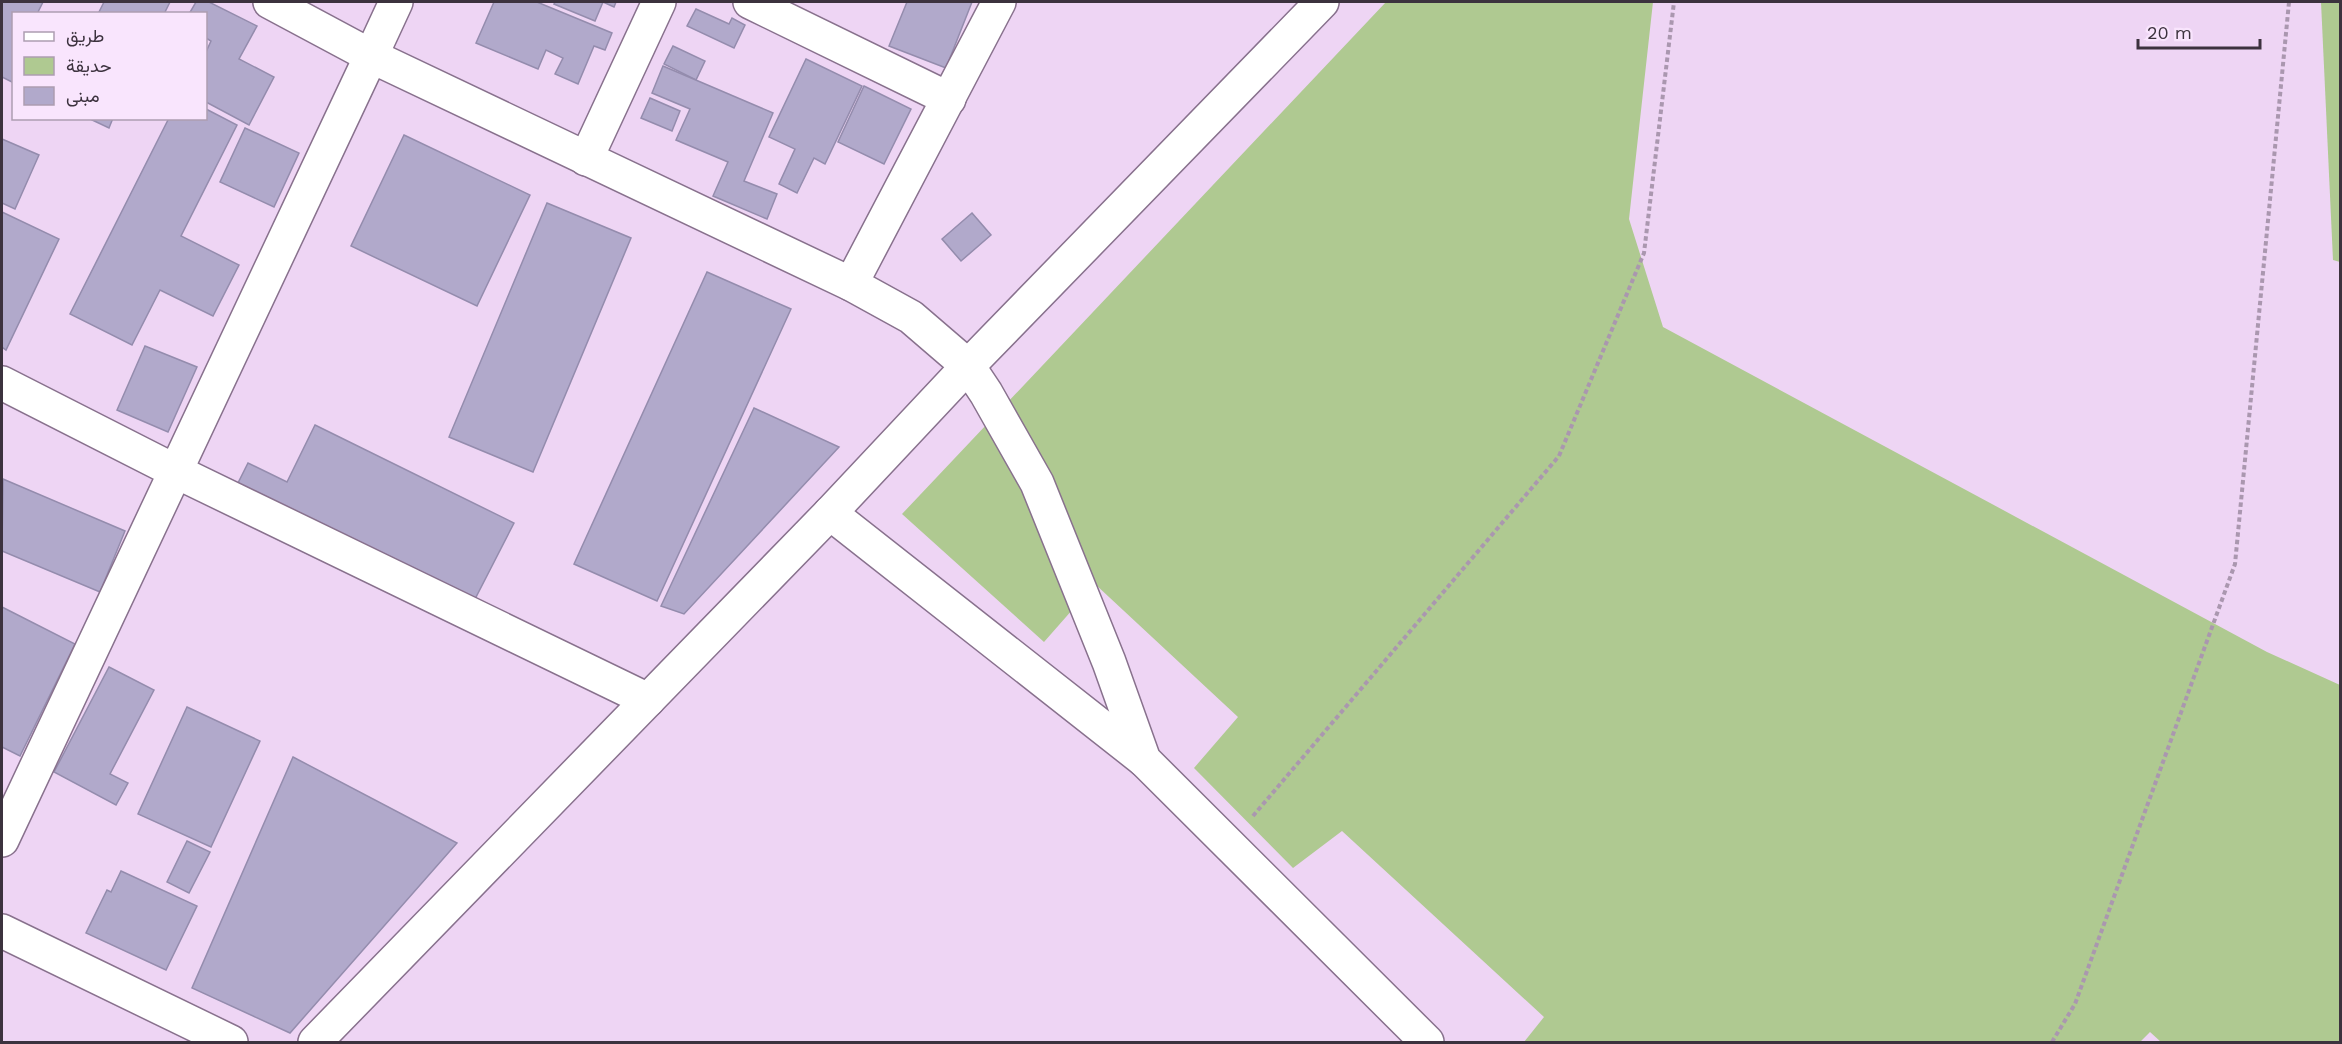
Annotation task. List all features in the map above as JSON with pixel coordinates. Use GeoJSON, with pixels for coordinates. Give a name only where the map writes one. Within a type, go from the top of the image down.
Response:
{"type":"FeatureCollection","features":[{"type":"Feature","properties":{"kind":"street"},"geometry":{"type":"LineString","coordinates":[[270,2],[371,56],[851,284],[911,316],[968,366],[1037,483],[1109,662],[1144,760]]}},
{"type":"Feature","properties":{"kind":"street"},"geometry":{"type":"LineString","coordinates":[[2,840],[396,2]]}},
{"type":"Feature","properties":{"kind":"street"},"geometry":{"type":"LineString","coordinates":[[586,159],[659,2]]}},
{"type":"Feature","properties":{"kind":"street"},"geometry":{"type":"LineString","coordinates":[[750,2],[949,99]]}},
{"type":"Feature","properties":{"kind":"street"},"geometry":{"type":"LineString","coordinates":[[851,284],[999,2]]}},
{"type":"Feature","properties":{"kind":"street"},"geometry":{"type":"LineString","coordinates":[[315,1042],[830,513],[968,366],[1322,2]]}},
{"type":"Feature","properties":{"kind":"street"},"geometry":{"type":"LineString","coordinates":[[2,383],[175,471],[648,700]]}},
{"type":"Feature","properties":{"kind":"street"},"geometry":{"type":"LineString","coordinates":[[830,513],[1144,760],[1427,1042]]}},
{"type":"Feature","properties":{"kind":"street"},"geometry":{"type":"LineString","coordinates":[[2,931],[231,1042]]}},
{"type":"Feature","properties":{"kind":"path"},"geometry":{"type":"LineString","coordinates":[[1229,844],[1559,456],[1644,253],[1674,2]]}},
{"type":"Feature","properties":{"kind":"path"},"geometry":{"type":"LineString","coordinates":[[2052,1042],[2075,1004],[2235,564],[2289,2]]}},
{"type":"Feature","properties":{"kind":"green space"},"geometry":{"type":"Polygon","coordinates":[[[1386,2],[1653,2],[1629,219],[1663,327],[2267,652],[2340,685],[2340,1042],[2161,1042],[2150,1032],[2140,1042],[1524,1042],[1544,1017],[1342,831],[1293,868],[1194,768],[1238,717],[1095,584],[1044,642],[902,514],[1386,2]]]}},
{"type":"Feature","properties":{"kind":"green space"},"geometry":{"type":"Polygon","coordinates":[[[2321,2],[2340,2],[2340,262],[2333,260],[2321,2]]]}},
{"type":"Feature","properties":{"kind":"building"},"geometry":{"type":"Polygon","coordinates":[[[2,2],[43,2],[38,12],[12,12],[12,82],[2,77],[2,2]]]}},
{"type":"Feature","properties":{"kind":"building"},"geometry":{"type":"Polygon","coordinates":[[[104,2],[170,2],[165,12],[99,12],[104,2]]]}},
{"type":"Feature","properties":{"kind":"building"},"geometry":{"type":"Polygon","coordinates":[[[196,2],[209,2],[257,26],[239,59],[274,77],[249,125],[207,103],[207,50],[211,41],[207,39],[207,12],[190,12],[196,2]]]}},
{"type":"Feature","properties":{"kind":"building"},"geometry":{"type":"Polygon","coordinates":[[[494,2],[537,2],[612,33],[605,50],[594,46],[578,84],[555,74],[563,58],[546,50],[538,69],[476,43],[494,2]]]}},
{"type":"Feature","properties":{"kind":"building"},"geometry":{"type":"Polygon","coordinates":[[[555,2],[603,2],[595,21],[554,4],[555,2]]]}},
{"type":"Feature","properties":{"kind":"building"},"geometry":{"type":"Polygon","coordinates":[[[603,2],[616,2],[614,7],[603,2]]]}},
{"type":"Feature","properties":{"kind":"building"},"geometry":{"type":"Polygon","coordinates":[[[907,2],[972,2],[946,68],[889,46],[907,2]]]}},
{"type":"Feature","properties":{"kind":"building"},"geometry":{"type":"Polygon","coordinates":[[[696,9],[729,24],[732,18],[745,25],[734,48],[687,26],[696,9]]]}},
{"type":"Feature","properties":{"kind":"building"},"geometry":{"type":"Polygon","coordinates":[[[673,46],[705,61],[696,80],[664,64],[673,46]]]}},
{"type":"Feature","properties":{"kind":"building"},"geometry":{"type":"Polygon","coordinates":[[[806,59],[862,86],[825,164],[814,158],[797,193],[779,184],[795,149],[769,137],[806,59]]]}},
{"type":"Feature","properties":{"kind":"building"},"geometry":{"type":"Polygon","coordinates":[[[663,66],[773,113],[744,181],[777,194],[767,219],[713,196],[728,162],[676,140],[690,109],[652,93],[663,66]]]}},
{"type":"Feature","properties":{"kind":"building"},"geometry":{"type":"Polygon","coordinates":[[[864,86],[911,109],[884,164],[838,142],[864,86]]]}},
{"type":"Feature","properties":{"kind":"building"},"geometry":{"type":"Polygon","coordinates":[[[650,98],[680,111],[672,131],[641,118],[650,98]]]}},
{"type":"Feature","properties":{"kind":"building"},"geometry":{"type":"Polygon","coordinates":[[[207,110],[237,125],[181,236],[239,265],[213,316],[160,290],[132,345],[70,314],[168,120],[207,120],[207,110]]]}},
{"type":"Feature","properties":{"kind":"building"},"geometry":{"type":"Polygon","coordinates":[[[92,120],[112,120],[109,128],[92,120]]]}},
{"type":"Feature","properties":{"kind":"building"},"geometry":{"type":"Polygon","coordinates":[[[245,128],[299,153],[274,207],[220,182],[245,128]]]}},
{"type":"Feature","properties":{"kind":"building"},"geometry":{"type":"Polygon","coordinates":[[[404,135],[530,195],[477,306],[351,246],[404,135]]]}},
{"type":"Feature","properties":{"kind":"building"},"geometry":{"type":"Polygon","coordinates":[[[2,139],[39,155],[15,209],[2,203],[2,139]]]}},
{"type":"Feature","properties":{"kind":"building"},"geometry":{"type":"Polygon","coordinates":[[[547,203],[631,238],[533,472],[449,437],[547,203]]]}},
{"type":"Feature","properties":{"kind":"building"},"geometry":{"type":"Polygon","coordinates":[[[2,212],[59,239],[6,350],[2,347],[2,212]]]}},
{"type":"Feature","properties":{"kind":"building"},"geometry":{"type":"Polygon","coordinates":[[[972,213],[991,235],[961,261],[942,239],[972,213]]]}},
{"type":"Feature","properties":{"kind":"building"},"geometry":{"type":"Polygon","coordinates":[[[707,272],[791,309],[657,601],[574,564],[707,272]]]}},
{"type":"Feature","properties":{"kind":"building"},"geometry":{"type":"Polygon","coordinates":[[[145,346],[197,367],[168,432],[117,410],[145,346]]]}},
{"type":"Feature","properties":{"kind":"building"},"geometry":{"type":"Polygon","coordinates":[[[754,408],[839,447],[684,614],[661,606],[754,408]]]}},
{"type":"Feature","properties":{"kind":"building"},"geometry":{"type":"Polygon","coordinates":[[[315,425],[514,523],[474,601],[237,485],[248,463],[287,482],[315,425]]]}},
{"type":"Feature","properties":{"kind":"building"},"geometry":{"type":"Polygon","coordinates":[[[3,479],[125,531],[100,592],[2,551],[3,479]]]}},
{"type":"Feature","properties":{"kind":"building"},"geometry":{"type":"Polygon","coordinates":[[[2,607],[75,644],[20,756],[2,747],[2,607]]]}},
{"type":"Feature","properties":{"kind":"building"},"geometry":{"type":"Polygon","coordinates":[[[109,667],[154,690],[110,774],[128,783],[116,805],[54,772],[109,667]]]}},
{"type":"Feature","properties":{"kind":"building"},"geometry":{"type":"Polygon","coordinates":[[[187,707],[260,741],[211,847],[138,814],[187,707]]]}},
{"type":"Feature","properties":{"kind":"building"},"geometry":{"type":"Polygon","coordinates":[[[293,757],[457,843],[290,1033],[192,988],[293,757]]]}},
{"type":"Feature","properties":{"kind":"building"},"geometry":{"type":"Polygon","coordinates":[[[187,841],[210,852],[189,893],[167,882],[187,841]]]}},
{"type":"Feature","properties":{"kind":"building"},"geometry":{"type":"Polygon","coordinates":[[[121,871],[197,906],[166,970],[86,933],[107,890],[111,892],[121,871]]]}}]}
